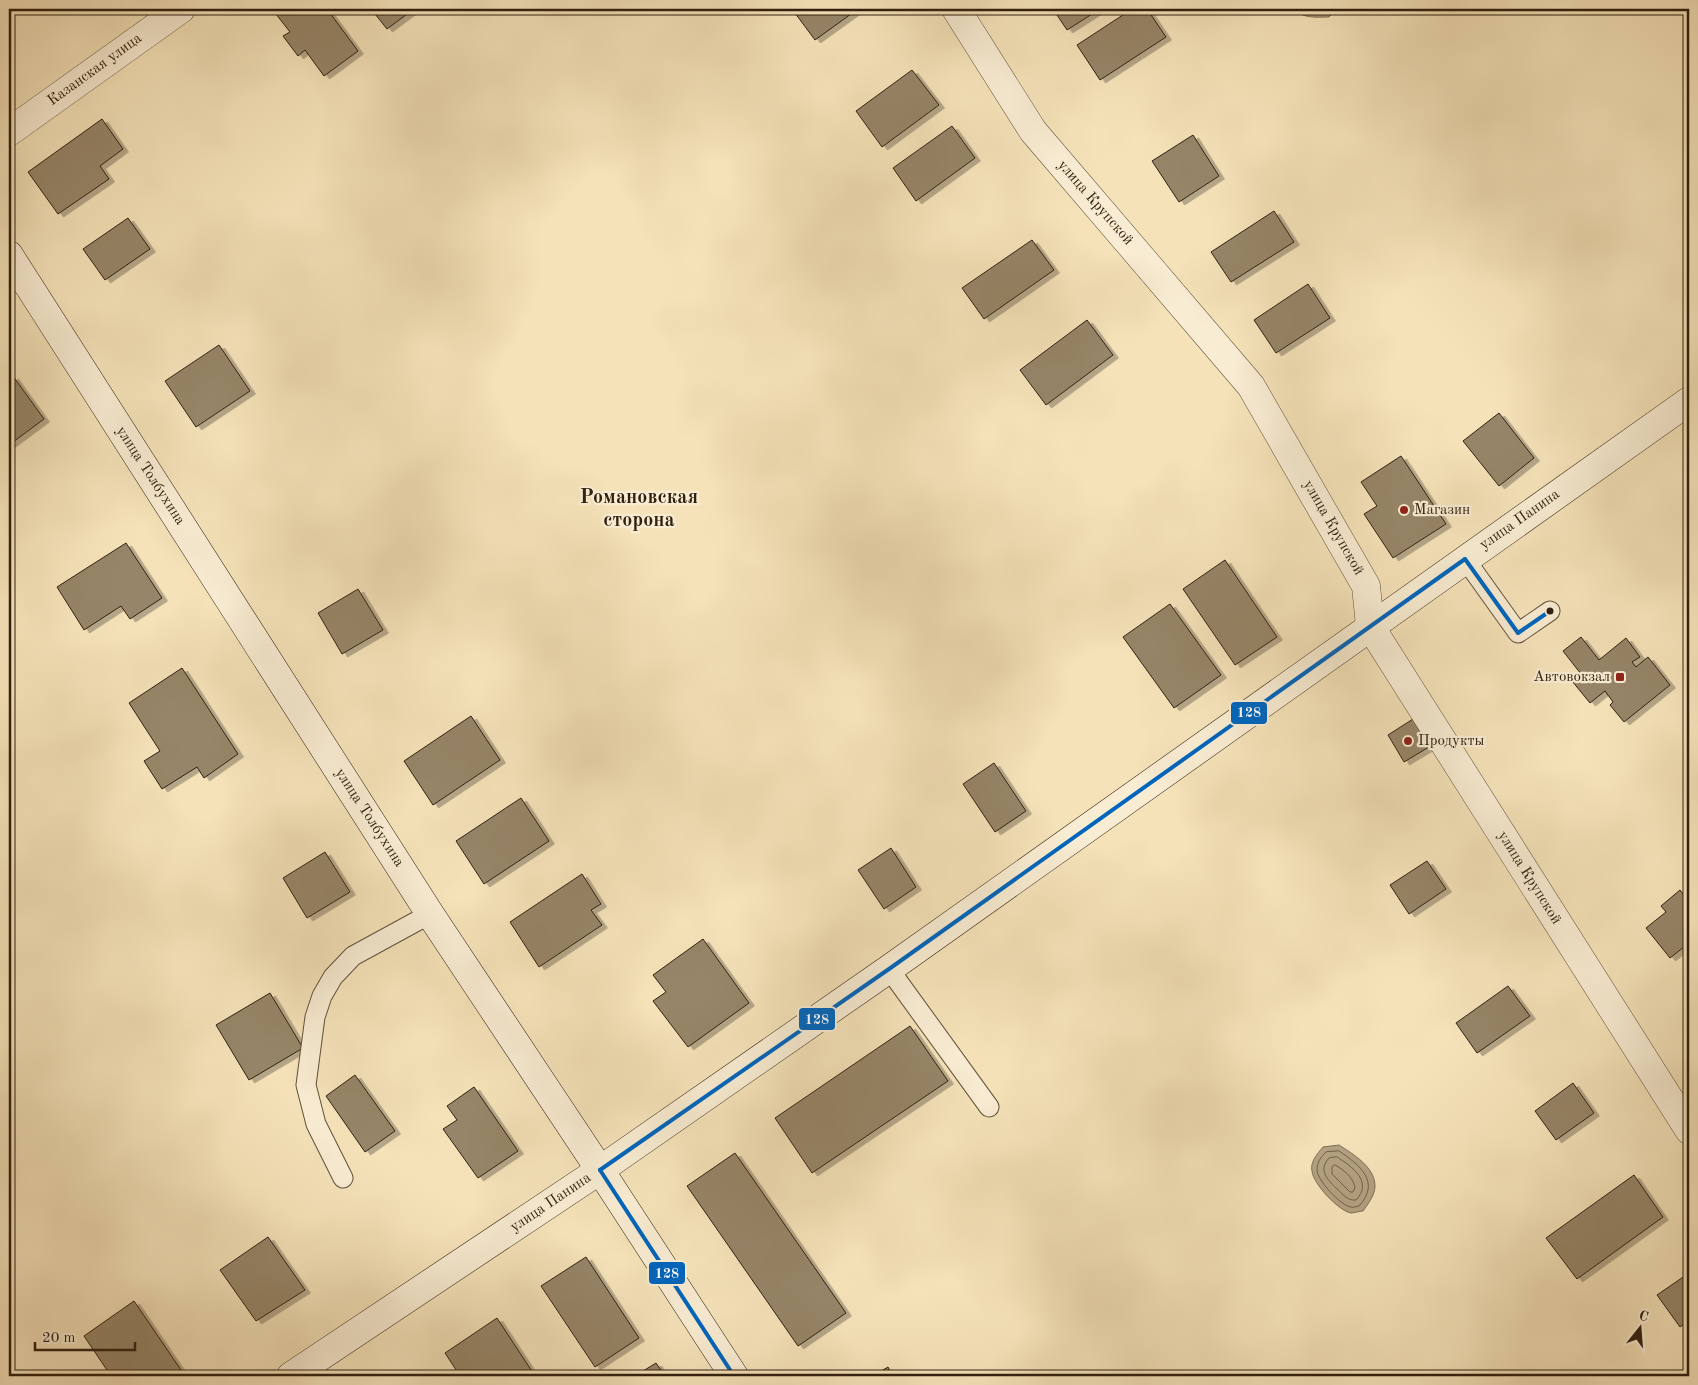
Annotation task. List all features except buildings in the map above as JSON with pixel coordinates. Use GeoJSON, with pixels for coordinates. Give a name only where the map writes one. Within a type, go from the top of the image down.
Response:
{"type":"FeatureCollection","features":[{"type":"Feature","properties":{"kind":"street","name":"Казанская улица"},"geometry":{"type":"LineString","coordinates":[[9,132],[180,9]]}},
{"type":"Feature","properties":{"kind":"street","name":"улица Крупской"},"geometry":{"type":"LineString","coordinates":[[956,9],[1033,131],[1251,386],[1366,586],[1370,626],[1689,1130]]}},
{"type":"Feature","properties":{"kind":"street","name":"улица Толбухина"},"geometry":{"type":"LineString","coordinates":[[9,255],[430,914],[734,1376]]}},
{"type":"Feature","properties":{"kind":"street","name":"улица Панина"},"geometry":{"type":"LineString","coordinates":[[292,1376],[600,1170],[889,969],[1689,401]]}},
{"type":"Feature","properties":{"kind":"lane"},"geometry":{"type":"LineString","coordinates":[[1465,559],[1518,633],[1550,611]]}},
{"type":"Feature","properties":{"kind":"lane"},"geometry":{"type":"LineString","coordinates":[[343,1178],[316,1124],[306,1084],[315,1017],[322,996],[332,977],[353,956],[430,914]]}},
{"type":"Feature","properties":{"kind":"lane"},"geometry":{"type":"LineString","coordinates":[[889,969],[989,1108]]}},
{"type":"Feature","properties":{"kind":"water"},"geometry":{"type":"Polygon","coordinates":[[[1294,9],[1337,9],[1329,17],[1310,17],[1294,9]]]}},
{"type":"Feature","properties":{"kind":"water"},"geometry":{"type":"Polygon","coordinates":[[[1339,1145],[1362,1162],[1374,1179],[1374,1193],[1363,1211],[1351,1213],[1340,1207],[1322,1189],[1313,1176],[1312,1164],[1318,1152],[1323,1147],[1339,1145]]]}},
{"type":"Feature","properties":{"kind":"transit line","name":"128"},"geometry":{"type":"LineString","coordinates":[[1465,559],[1518,633],[1550,611]]}},
{"type":"Feature","properties":{"kind":"transit line","name":"128"},"geometry":{"type":"LineString","coordinates":[[600,1170],[889,969],[1465,559]]}},
{"type":"Feature","properties":{"kind":"transit line","name":"128"},"geometry":{"type":"LineString","coordinates":[[600,1170],[734,1376]]}},
{"type":"Feature","properties":{"kind":"place","name":"Магазин"},"geometry":{"type":"Point","coordinates":[1404,510]}},
{"type":"Feature","properties":{"kind":"place","name":"Автовокзал"},"geometry":{"type":"Point","coordinates":[1620,677]}},
{"type":"Feature","properties":{"kind":"place","name":"Продукты"},"geometry":{"type":"Point","coordinates":[1408,741]}},
{"type":"Feature","properties":{"kind":"district","name":"Романовская сторона"},"geometry":{"type":"Point","coordinates":[639,510]}}]}
